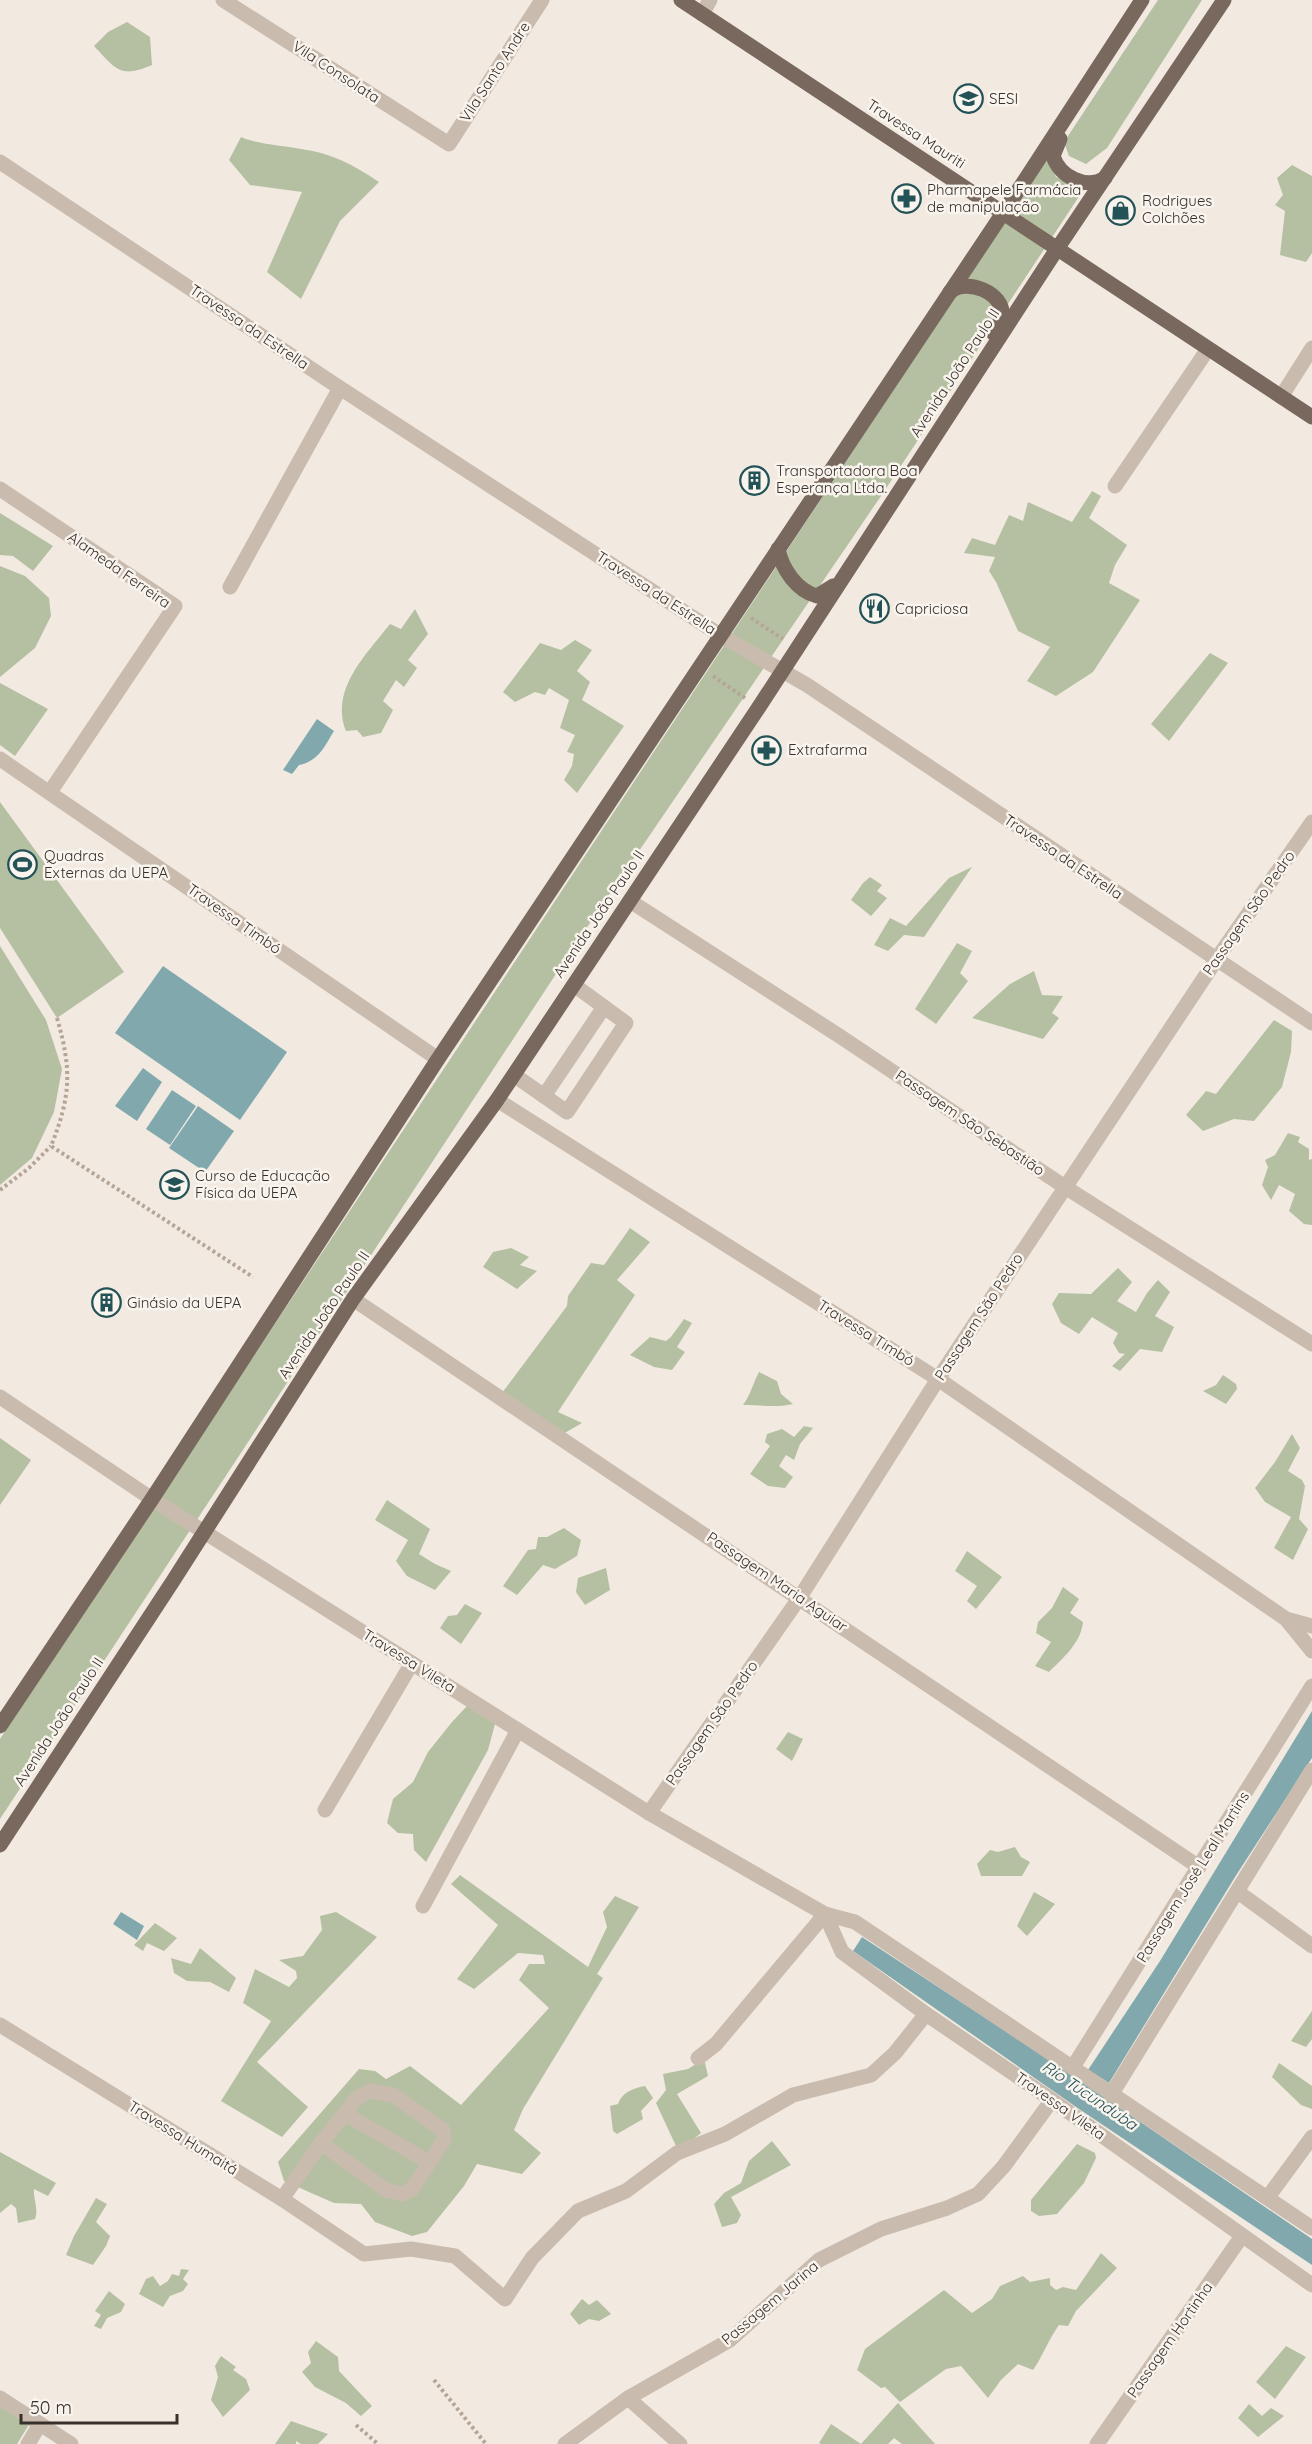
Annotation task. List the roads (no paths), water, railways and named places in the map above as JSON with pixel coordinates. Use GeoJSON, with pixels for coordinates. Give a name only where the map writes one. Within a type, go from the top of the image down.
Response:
{"type":"FeatureCollection","features":[{"type":"Feature","properties":{"kind":"main road","name":"Travessa Mauriti"},"geometry":{"type":"LineString","coordinates":[[681,0],[706,7],[1002,213],[1312,417]]}},
{"type":"Feature","properties":{"kind":"main road"},"geometry":{"type":"LineString","coordinates":[[0,1726],[152,1499],[438,1059],[1142,0]]}},
{"type":"Feature","properties":{"kind":"main road","name":"Avenida João Paulo II"},"geometry":{"type":"LineString","coordinates":[[0,1845],[353,1299],[514,1075],[759,707],[1057,249],[1224,0]]}},
{"type":"Feature","properties":{"kind":"main road"},"geometry":{"type":"LineString","coordinates":[[1086,85],[1053,156],[1058,167],[1075,180],[1090,184],[1105,178]]}},
{"type":"Feature","properties":{"kind":"main road"},"geometry":{"type":"LineString","coordinates":[[949,293],[958,286],[972,285],[994,298],[1000,306],[1002,318],[983,351],[983,363]]}},
{"type":"Feature","properties":{"kind":"main road"},"geometry":{"type":"LineString","coordinates":[[778,549],[785,570],[807,593],[822,595],[840,581]]}},
{"type":"Feature","properties":{"kind":"street","name":"Vila Consolata"},"geometry":{"type":"LineString","coordinates":[[223,0],[449,144]]}},
{"type":"Feature","properties":{"kind":"street","name":"Vila Santo Andre"},"geometry":{"type":"LineString","coordinates":[[449,144],[542,0]]}},
{"type":"Feature","properties":{"kind":"street","name":"Travessa da Estrella"},"geometry":{"type":"LineString","coordinates":[[0,162],[340,388],[720,635],[781,670],[1312,1023]]}},
{"type":"Feature","properties":{"kind":"street"},"geometry":{"type":"LineString","coordinates":[[1281,397],[1312,348]]}},
{"type":"Feature","properties":{"kind":"street"},"geometry":{"type":"LineString","coordinates":[[1115,486],[1208,349]]}},
{"type":"Feature","properties":{"kind":"street"},"geometry":{"type":"LineString","coordinates":[[230,587],[340,388]]}},
{"type":"Feature","properties":{"kind":"street","name":"Alameda Ferreira"},"geometry":{"type":"LineString","coordinates":[[0,489],[175,606],[50,792]]}},
{"type":"Feature","properties":{"kind":"street","name":"Travessa Timbó"},"geometry":{"type":"LineString","coordinates":[[0,759],[438,1059]]}},
{"type":"Feature","properties":{"kind":"street","name":"Passagem São Pedro"},"geometry":{"type":"LineString","coordinates":[[649,1813],[800,1597],[938,1379],[1216,960],[1312,822]]}},
{"type":"Feature","properties":{"kind":"street","name":"Passagem São Sebastião"},"geometry":{"type":"LineString","coordinates":[[630,901],[841,1036],[1065,1187],[1312,1344]]}},
{"type":"Feature","properties":{"kind":"street"},"geometry":{"type":"LineString","coordinates":[[514,1075],[567,1112],[626,1023],[574,985]]}},
{"type":"Feature","properties":{"kind":"street"},"geometry":{"type":"LineString","coordinates":[[544,1096],[604,1007]]}},
{"type":"Feature","properties":{"kind":"street","name":"Travessa Timbó"},"geometry":{"type":"LineString","coordinates":[[497,1100],[938,1379],[1286,1619],[1312,1651]]}},
{"type":"Feature","properties":{"kind":"street","name":"Passagem Maria Aguiar"},"geometry":{"type":"LineString","coordinates":[[353,1299],[1199,1867]]}},
{"type":"Feature","properties":{"kind":"street","name":"Travessa Vileta"},"geometry":{"type":"LineString","coordinates":[[0,1397],[152,1499],[649,1813],[825,1914],[855,1922],[1312,2228]]}},
{"type":"Feature","properties":{"kind":"street","name":"Travessa Timbó"},"geometry":{"type":"LineString","coordinates":[[1286,1619],[1312,1626]]}},
{"type":"Feature","properties":{"kind":"street"},"geometry":{"type":"LineString","coordinates":[[325,1810],[412,1663]]}},
{"type":"Feature","properties":{"kind":"street","name":"Passagem José Leal Martins"},"geometry":{"type":"LineString","coordinates":[[1073,2067],[1312,1686]]}},
{"type":"Feature","properties":{"kind":"street"},"geometry":{"type":"LineString","coordinates":[[423,1906],[518,1730]]}},
{"type":"Feature","properties":{"kind":"street"},"geometry":{"type":"LineString","coordinates":[[1111,2095],[1312,1770]]}},
{"type":"Feature","properties":{"kind":"street"},"geometry":{"type":"LineString","coordinates":[[1238,1892],[1312,1946]]}},
{"type":"Feature","properties":{"kind":"street"},"geometry":{"type":"LineString","coordinates":[[698,2058],[716,2044],[825,1914]]}},
{"type":"Feature","properties":{"kind":"street","name":"Travessa Vileta"},"geometry":{"type":"LineString","coordinates":[[825,1914],[842,1952],[926,2014],[1052,2100],[1312,2285]]}},
{"type":"Feature","properties":{"kind":"street","name":"Travessa Humaitá"},"geometry":{"type":"LineString","coordinates":[[0,2025],[282,2199],[364,2254],[411,2249],[455,2256],[505,2299],[532,2258],[578,2211],[626,2191],[677,2153],[725,2134],[793,2095],[871,2075],[895,2053],[926,2014]]}},
{"type":"Feature","properties":{"kind":"street"},"geometry":{"type":"LineString","coordinates":[[282,2199],[321,2143],[357,2098],[370,2091],[393,2095],[443,2130],[444,2140],[412,2189],[402,2194],[386,2190],[321,2143]]}},
{"type":"Feature","properties":{"kind":"street","name":"Passagem Jarina"},"geometry":{"type":"LineString","coordinates":[[565,2444],[628,2398],[730,2340],[819,2260],[881,2229],[947,2208],[978,2194],[1004,2166],[1052,2100]]}},
{"type":"Feature","properties":{"kind":"street"},"geometry":{"type":"LineString","coordinates":[[345,2114],[429,2162]]}},
{"type":"Feature","properties":{"kind":"street"},"geometry":{"type":"LineString","coordinates":[[1268,2197],[1312,2137]]}},
{"type":"Feature","properties":{"kind":"street","name":"Passagem Hortinha"},"geometry":{"type":"LineString","coordinates":[[1097,2444],[1242,2235]]}},
{"type":"Feature","properties":{"kind":"street"},"geometry":{"type":"LineString","coordinates":[[0,2398],[71,2444]]}},
{"type":"Feature","properties":{"kind":"street"},"geometry":{"type":"LineString","coordinates":[[628,2398],[680,2444]]}},
{"type":"Feature","properties":{"kind":"street"},"geometry":{"type":"LineString","coordinates":[[28,2444],[40,2424]]}},
{"type":"Feature","properties":{"kind":"water"},"geometry":{"type":"Polygon","coordinates":[[[317,719],[334,731],[324,748],[312,760],[299,765],[292,774],[283,770],[317,719]]]}},
{"type":"Feature","properties":{"kind":"water"},"geometry":{"type":"Polygon","coordinates":[[[163,966],[287,1052],[240,1120],[115,1033],[163,966]]]}},
{"type":"Feature","properties":{"kind":"water"},"geometry":{"type":"Polygon","coordinates":[[[143,1068],[162,1082],[137,1121],[115,1106],[143,1068]]]}},
{"type":"Feature","properties":{"kind":"water"},"geometry":{"type":"Polygon","coordinates":[[[172,1090],[196,1106],[170,1145],[146,1129],[172,1090]]]}},
{"type":"Feature","properties":{"kind":"water"},"geometry":{"type":"Polygon","coordinates":[[[198,1106],[234,1131],[205,1172],[169,1148],[198,1106]]]}},
{"type":"Feature","properties":{"kind":"water"},"geometry":{"type":"Polygon","coordinates":[[[1312,1711],[1312,1758],[1235,1877],[1109,2083],[1088,2070],[1160,1961],[1312,1711]]]}},
{"type":"Feature","properties":{"kind":"water"},"geometry":{"type":"Polygon","coordinates":[[[121,1912],[144,1926],[137,1940],[113,1924],[121,1912]]]}},
{"type":"Feature","properties":{"kind":"water","name":"Rio Tucunduba"},"geometry":{"type":"Polygon","coordinates":[[[862,1937],[1048,2059],[1312,2239],[1312,2265],[1079,2109],[853,1951],[862,1937]]]}},
{"type":"Feature","properties":{"kind":"place","name":"SESI"},"geometry":{"type":"Point","coordinates":[968,99]}},
{"type":"Feature","properties":{"kind":"place","name":"Pharmapele Farmácia de manipulação"},"geometry":{"type":"Point","coordinates":[906,199]}},
{"type":"Feature","properties":{"kind":"place","name":"Rodrigues Colchões"},"geometry":{"type":"Point","coordinates":[1121,210]}},
{"type":"Feature","properties":{"kind":"place","name":"Transportadora Boa Esperança Ltda."},"geometry":{"type":"Point","coordinates":[755,480]}},
{"type":"Feature","properties":{"kind":"place","name":"Capriciosa"},"geometry":{"type":"Point","coordinates":[874,609]}},
{"type":"Feature","properties":{"kind":"place","name":"Extrafarma"},"geometry":{"type":"Point","coordinates":[767,750]}},
{"type":"Feature","properties":{"kind":"place","name":"Quadras Externas da UEPA"},"geometry":{"type":"Point","coordinates":[23,865]}},
{"type":"Feature","properties":{"kind":"place","name":"Curso de Educação Física da UEPA"},"geometry":{"type":"Point","coordinates":[174,1185]}},
{"type":"Feature","properties":{"kind":"place","name":"Ginásio da UEPA"},"geometry":{"type":"Point","coordinates":[106,1303]}}]}
